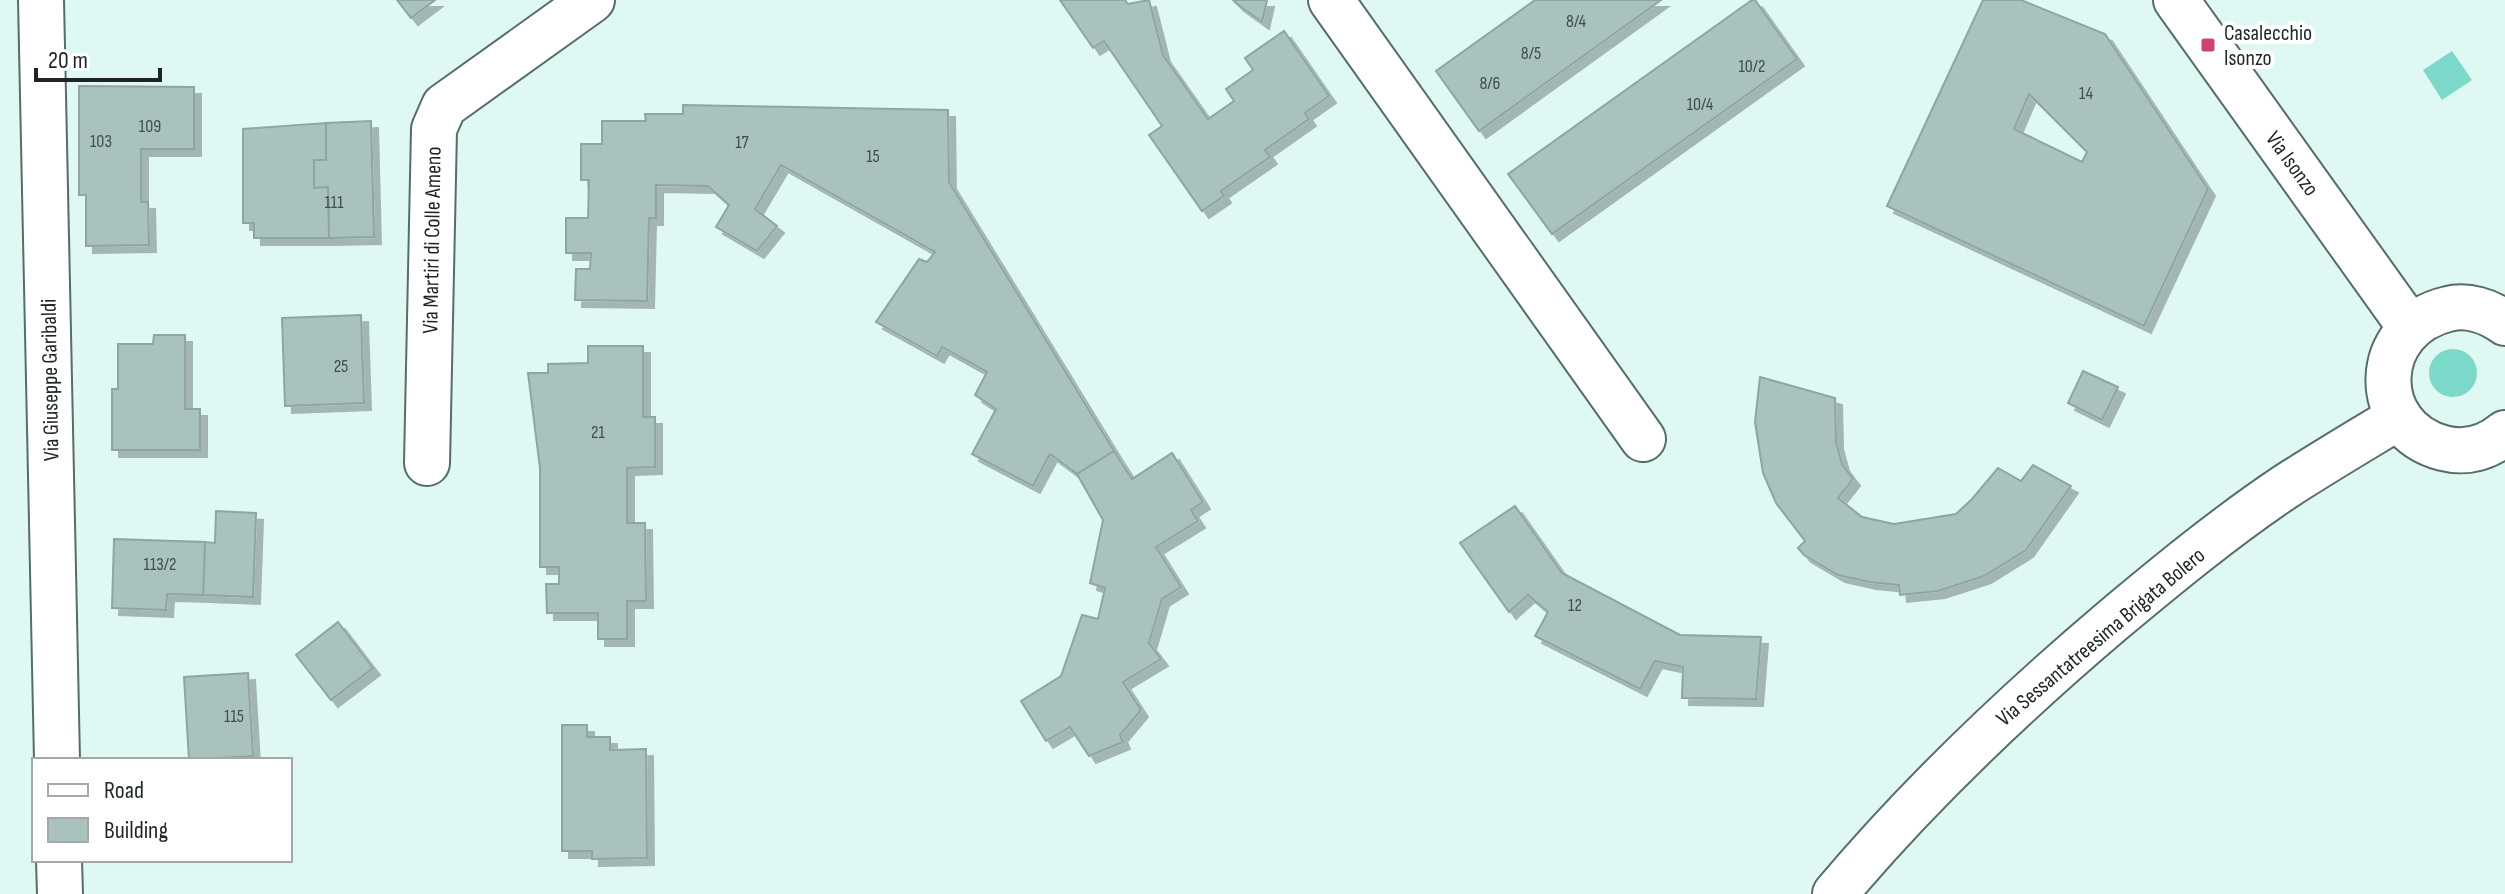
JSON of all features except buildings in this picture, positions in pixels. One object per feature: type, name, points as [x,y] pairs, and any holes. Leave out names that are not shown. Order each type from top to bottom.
[{"type":"street","name":"Via Giuseppe Garibaldi","points":[[41,0],[57,758]]},
{"type":"street","name":"Via Martiri di Colle Ameno","points":[[427,463],[434,129],[444,106],[592,0]]},
{"type":"street","points":[[1331,0],[1643,439]]},
{"type":"street","name":"Via Isonzo","points":[[2176,0],[2410,327]]},
{"type":"street","points":[[2501,444],[2473,450],[2452,450],[2431,445],[2413,434],[2399,417],[2391,399],[2388,380],[2390,360],[2398,342],[2410,327],[2431,313],[2455,307],[2481,309],[2505,323]]},
{"type":"street","name":"Via Sessantatreesima Brigata Bolero","points":[[1835,894],[1950,768],[2058,667],[2151,588],[2284,488],[2399,417]]},
{"type":"street","points":[[59,862],[60,894]]},
{"type":"green space","points":[[2452,51],[2472,80],[2442,100],[2423,70]]},
{"type":"green space","points":[[2453,349],[2470,356],[2477,373],[2470,390],[2453,397],[2436,390],[2429,373],[2436,356]]},
{"type":"place","name":"Casalecchio Isonzo","points":[[2208,45]]}]
